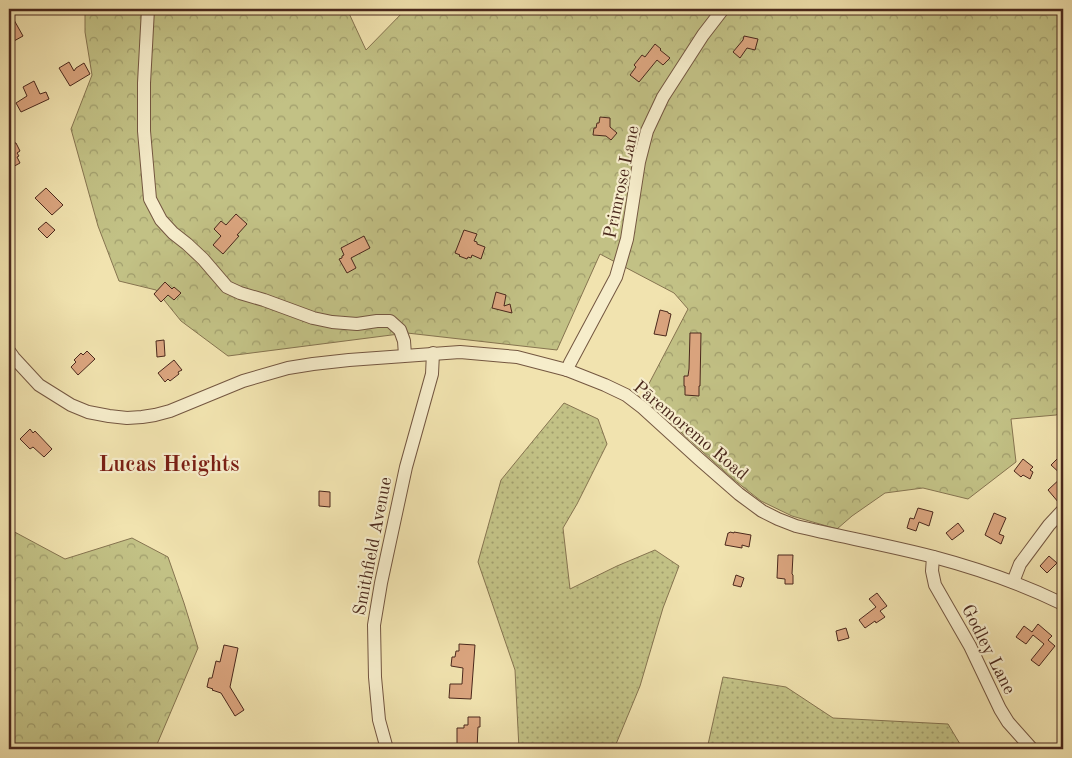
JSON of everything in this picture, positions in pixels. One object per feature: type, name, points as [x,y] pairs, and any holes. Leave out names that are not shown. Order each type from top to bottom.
[{"type":"street","points":[[148,9],[144,83],[145,140],[150,199],[161,220],[203,260],[227,287],[313,318],[332,322],[357,324],[390,321],[400,330],[404,341],[405,355]]},
{"type":"street","name":"Primrose Lane","points":[[567,370],[616,277],[627,239],[639,162],[647,131],[663,97],[703,35],[723,9]]},
{"type":"street","name":"Pāremoremo Road","points":[[9,351],[40,385],[71,405],[88,412],[109,416],[142,417],[170,411],[243,381],[288,368],[340,361],[433,353],[460,352],[517,357],[567,370],[605,384],[626,396],[725,482],[762,511],[778,519],[796,526],[933,557],[1013,582],[1063,604]]},
{"type":"street","name":"Smithfield Avenue","points":[[387,749],[379,720],[375,677],[374,625],[406,467],[432,374],[433,353]]},
{"type":"street","points":[[1013,582],[1020,564],[1049,525],[1063,510]]},
{"type":"street","name":"Godley Lane","points":[[933,557],[932,571],[935,585],[970,646],[1000,709],[1008,722],[1032,749]]},
{"type":"green space","points":[[85,9],[347,9],[366,50],[406,9],[1063,9],[1063,412],[1056,415],[1011,419],[1016,462],[968,499],[923,488],[885,493],[837,529],[792,516],[761,501],[733,479],[642,397],[688,309],[674,293],[600,254],[557,350],[407,333],[228,356],[181,321],[156,290],[119,281],[98,226],[71,129],[92,75],[85,32]]},
{"type":"green space","points":[[564,403],[598,419],[607,444],[563,528],[570,589],[655,550],[679,566],[663,608],[640,686],[614,749],[519,749],[515,670],[478,562],[501,480]]},
{"type":"green space","points":[[9,529],[65,559],[132,538],[168,557],[198,648],[155,749],[9,749]]},
{"type":"green space","points":[[723,677],[786,687],[833,718],[948,724],[963,749],[707,749]]},
{"type":"building","points":[[9,11],[23,36],[14,41],[9,31]]},
{"type":"building","points":[[744,36],[758,39],[755,50],[747,48],[740,58],[733,52]]},
{"type":"building","points":[[655,44],[670,58],[663,65],[657,60],[639,82],[630,75],[636,67],[634,65],[642,55],[645,57]]},
{"type":"building","points":[[69,62],[74,71],[84,63],[90,74],[70,86],[59,68]]},
{"type":"building","points":[[34,81],[40,94],[46,92],[49,99],[21,112],[16,103],[27,96],[23,87]]},
{"type":"building","points":[[600,117],[610,118],[610,127],[617,133],[611,140],[606,136],[593,135],[594,128],[599,123]]},
{"type":"building","points":[[9,130],[20,151],[17,153],[19,156],[17,157],[20,163],[9,169]]},
{"type":"building","points":[[46,188],[63,205],[52,215],[35,198]]},
{"type":"building","points":[[236,214],[247,224],[223,254],[213,245],[221,236],[214,229],[221,221],[226,225]]},
{"type":"building","points":[[46,222],[55,230],[47,238],[38,229]]},
{"type":"building","points":[[464,230],[477,234],[474,241],[485,247],[481,259],[472,255],[471,258],[468,257],[467,259],[455,253]]},
{"type":"building","points":[[364,236],[370,248],[351,258],[356,268],[347,273],[339,259],[344,255],[341,248]]},
{"type":"building","points":[[165,282],[172,289],[174,287],[181,293],[174,300],[168,295],[161,302],[154,294]]},
{"type":"building","points":[[496,292],[506,295],[504,306],[510,304],[512,313],[492,308]]},
{"type":"building","points":[[660,310],[671,314],[666,336],[654,334]]},
{"type":"building","points":[[690,333],[701,333],[699,396],[685,395],[684,376],[688,376],[689,369]]},
{"type":"building","points":[[164,340],[165,356],[157,357],[156,341]]},
{"type":"building","points":[[87,351],[95,359],[78,375],[71,367],[76,362],[74,360],[81,353],[83,355]]},
{"type":"building","points":[[174,360],[182,370],[170,381],[168,379],[165,382],[158,373]]},
{"type":"building","points":[[30,429],[33,433],[35,431],[52,449],[44,457],[33,447],[30,449],[20,439]]},
{"type":"building","points":[[1059,457],[1063,461],[1063,476],[1051,465]]},
{"type":"building","points":[[1023,459],[1033,467],[1030,470],[1033,472],[1030,479],[1023,475],[1021,477],[1014,471]]},
{"type":"building","points":[[1063,476],[1063,499],[1059,503],[1048,490]]},
{"type":"building","points":[[319,491],[330,492],[330,507],[319,506]]},
{"type":"building","points":[[918,508],[933,512],[929,526],[919,522],[916,531],[907,528],[910,518],[914,519]]},
{"type":"building","points":[[994,513],[1006,518],[999,534],[1004,536],[1001,544],[985,535]]},
{"type":"building","points":[[958,523],[964,531],[952,540],[946,533]]},
{"type":"building","points":[[728,533],[751,535],[749,547],[742,545],[742,548],[725,545]]},
{"type":"building","points":[[778,555],[793,555],[793,584],[785,584],[785,579],[777,578]]},
{"type":"building","points":[[1049,556],[1057,563],[1047,573],[1040,566]]},
{"type":"building","points":[[736,575],[744,578],[741,587],[733,585]]},
{"type":"building","points":[[877,593],[887,606],[880,611],[885,617],[865,628],[859,620],[876,607],[869,599]]},
{"type":"building","points":[[1038,624],[1052,636],[1048,640],[1055,646],[1039,666],[1031,660],[1044,644],[1033,635],[1026,644],[1016,637],[1024,626],[1032,632]]},
{"type":"building","points":[[846,628],[849,638],[838,641],[836,631]]},
{"type":"building","points":[[459,644],[475,645],[471,699],[449,698],[450,684],[462,684],[463,668],[451,666],[452,657],[455,657],[456,651],[459,651]]},
{"type":"building","points":[[224,645],[238,648],[230,687],[244,710],[235,716],[221,693],[207,687],[209,678],[212,678],[216,661],[220,662]]},
{"type":"building","points":[[468,717],[480,717],[477,749],[457,749],[457,728],[464,728],[464,725],[468,725]]},
{"type":"district","name":"Lucas Heights","points":[[169,463]]}]
